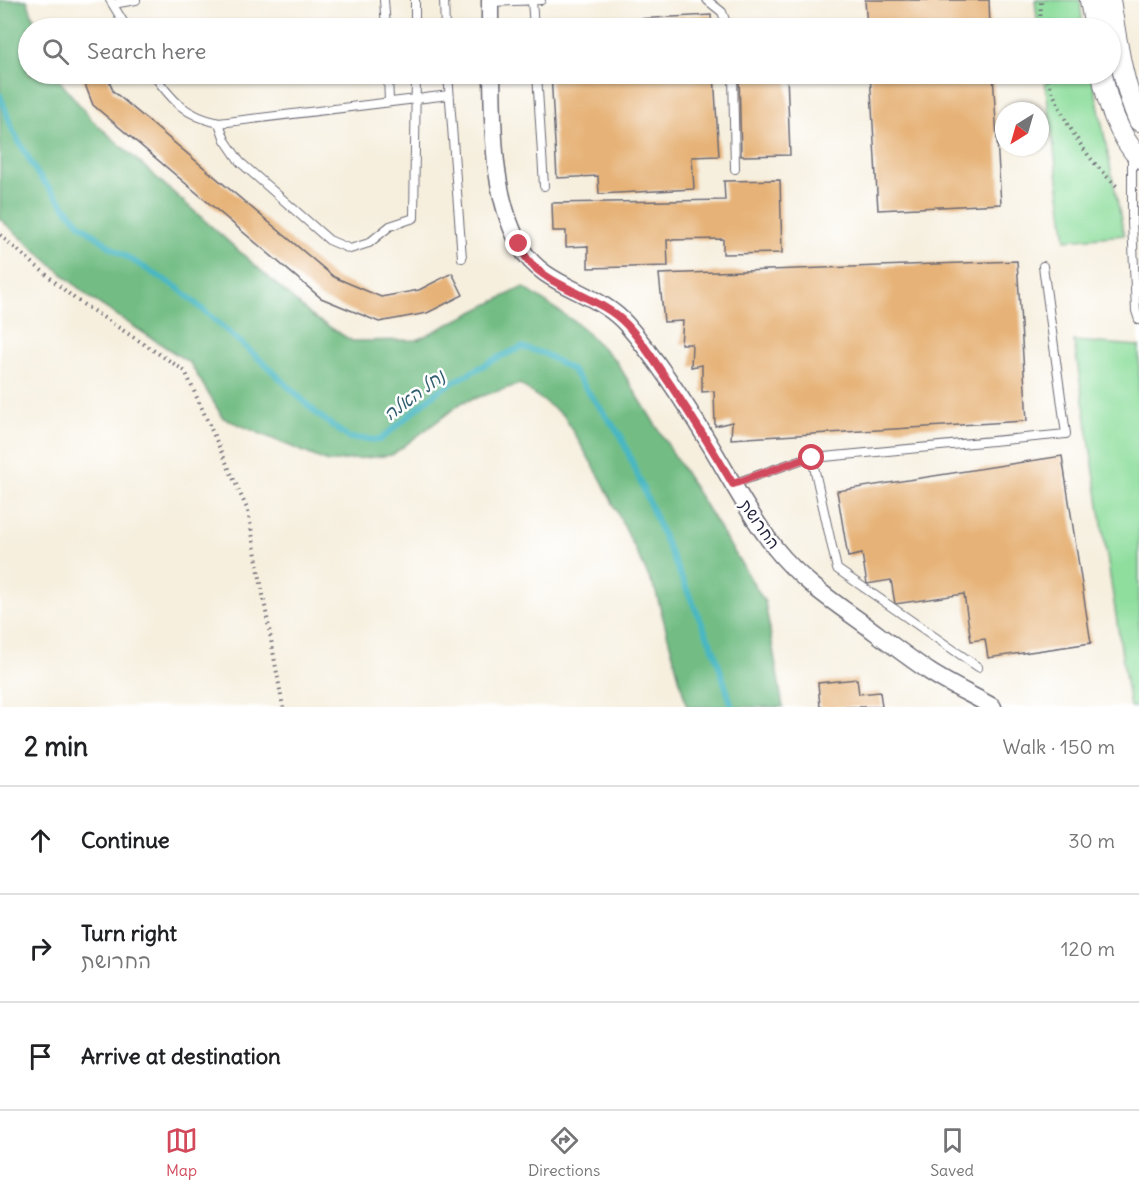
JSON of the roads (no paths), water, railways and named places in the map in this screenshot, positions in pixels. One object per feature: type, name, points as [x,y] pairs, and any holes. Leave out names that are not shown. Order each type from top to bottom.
[{"type":"street","points":[[1090,0],[1093,18]]},
{"type":"street","points":[[1110,0],[1113,18]]},
{"type":"street","points":[[490,1],[490,18]]},
{"type":"street","points":[[1121,66],[1128,97],[1139,122]]},
{"type":"street","name":"החרושת","points":[[492,84],[494,143],[501,194],[508,218],[528,260],[540,271],[597,302],[626,323],[685,406],[775,548],[815,589],[930,672],[993,707]]},
{"type":"street","points":[[1105,84],[1113,111],[1135,154]]},
{"type":"lane","points":[[121,18],[111,2],[136,0]]},
{"type":"lane","points":[[384,0],[385,18]]},
{"type":"lane","points":[[415,0],[416,18]]},
{"type":"lane","points":[[444,0],[445,18]]},
{"type":"lane","points":[[532,0],[533,18]]},
{"type":"lane","points":[[490,1],[541,0]]},
{"type":"lane","points":[[707,0],[722,12],[724,18]]},
{"type":"lane","points":[[160,84],[171,99],[188,112],[219,123],[449,95]]},
{"type":"lane","points":[[388,84],[389,102]]},
{"type":"lane","points":[[219,123],[225,140],[240,162],[329,240],[350,249],[369,243],[390,226],[414,218],[416,84]]},
{"type":"lane","points":[[448,84],[462,258]]},
{"type":"lane","points":[[538,84],[544,186]]},
{"type":"lane","points":[[733,84],[735,169]]},
{"type":"lane","points":[[1135,154],[1136,201],[1132,213],[1136,311],[1139,320]]},
{"type":"lane","points":[[733,484],[803,459],[1066,434],[1043,266]]},
{"type":"lane","points":[[812,458],[837,569],[978,667]]},
{"type":"waterway","name":"נחל האלה","points":[[0,95],[13,131],[38,175],[80,224],[112,248],[178,288],[265,364],[317,414],[349,438],[380,440],[438,391],[495,359],[522,347],[545,354],[572,370],[621,436],[715,653],[732,707]]}]
